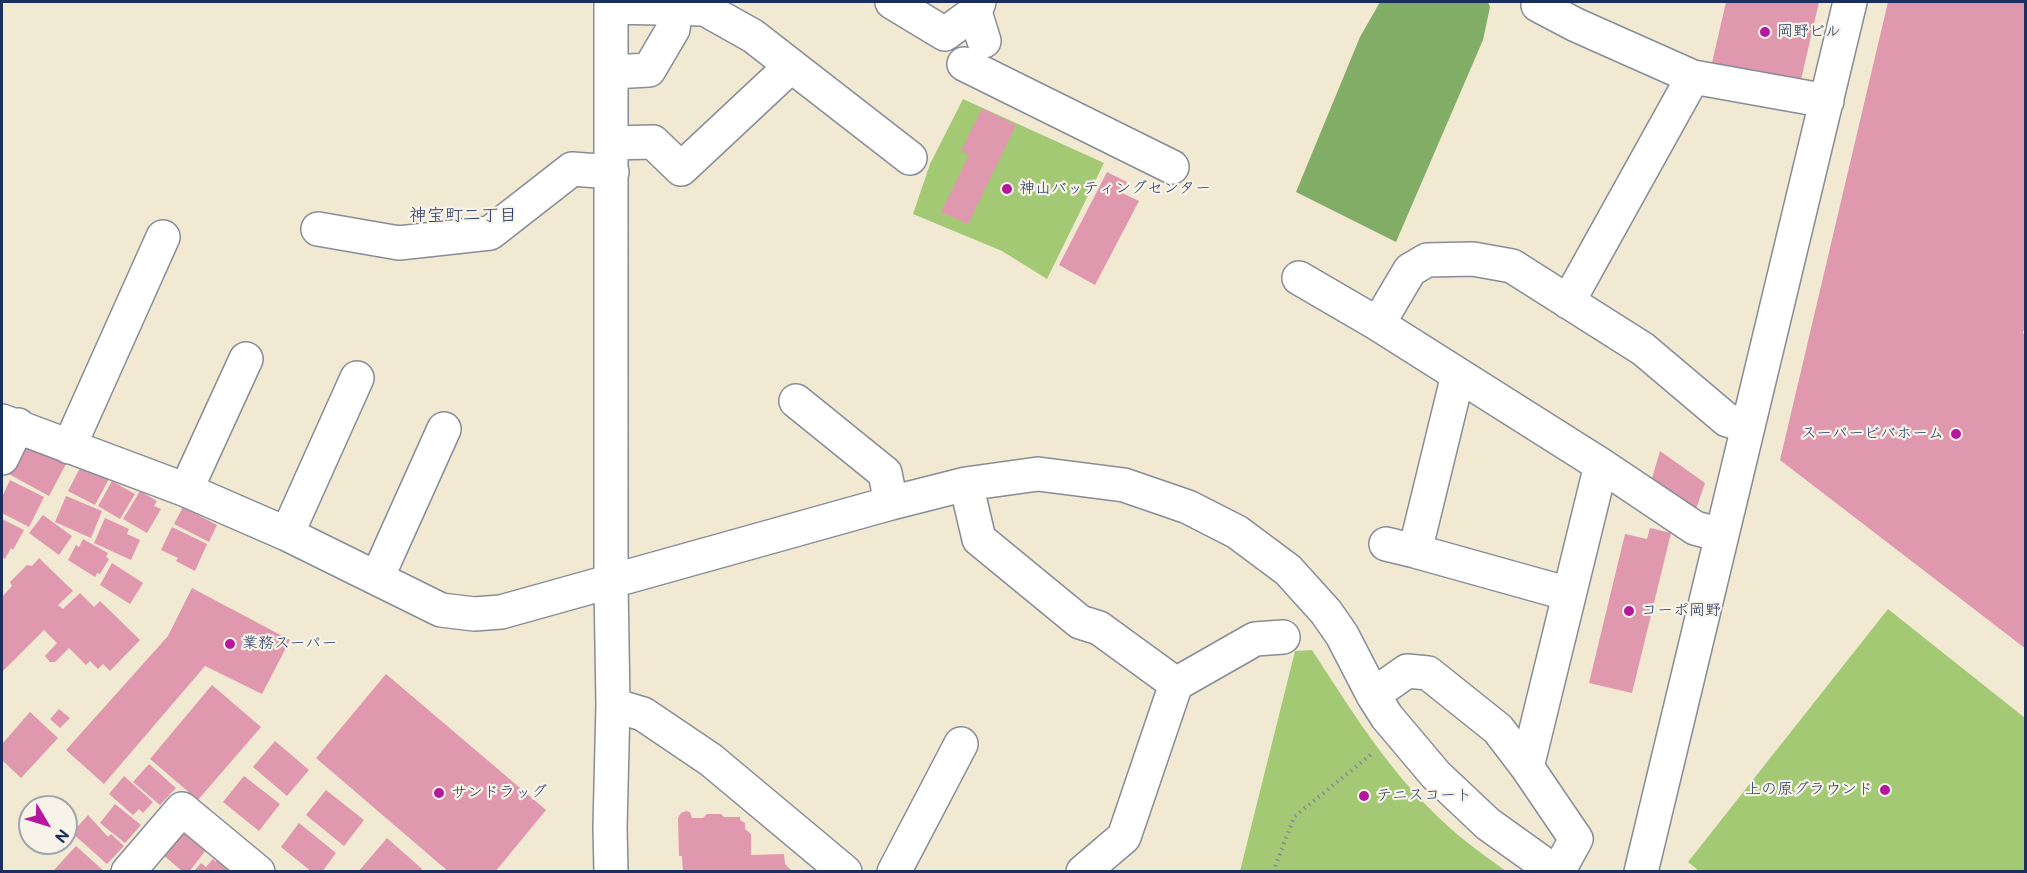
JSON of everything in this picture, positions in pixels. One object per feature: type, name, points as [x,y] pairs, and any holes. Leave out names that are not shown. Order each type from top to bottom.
[{"type":"street","points":[[892,2],[945,34],[975,30],[1172,167]]},
{"type":"street","points":[[1641,872],[1850,2]]},
{"type":"street","points":[[611,872],[613,705],[611,4],[676,5],[705,9],[753,36],[910,158]]},
{"type":"street","points":[[612,72],[649,70],[673,29],[676,5]]},
{"type":"street","points":[[1538,5],[1576,25],[1693,76],[1827,101]]},
{"type":"street","points":[[318,229],[399,243],[490,233],[572,169],[653,142],[681,169],[791,66]]},
{"type":"street","points":[[1568,302],[1693,76]]},
{"type":"street","points":[[69,447],[164,237]]},
{"type":"street","points":[[1378,324],[1410,270],[1426,260],[1473,260],[1512,266],[1643,349],[1727,420],[1748,426]]},
{"type":"street","points":[[1299,278],[1378,324],[1601,465],[1695,528],[1721,535]]},
{"type":"street","points":[[186,490],[246,359]]},
{"type":"street","points":[[1458,375],[1400,547],[1569,594]]},
{"type":"street","points":[[287,534],[357,378]]},
{"type":"street","points":[[796,401],[885,473],[891,503]]},
{"type":"street","points":[[2,458],[10,423],[186,490],[287,534],[441,610],[474,614],[501,612],[611,583],[891,503],[966,484],[1038,474],[1124,485],[1188,507],[1237,532],[1288,570],[1326,612],[1342,635],[1373,695],[1387,717],[1437,775],[1488,824],[1556,872],[1576,839],[1498,729],[1428,673],[1407,671],[1373,695]]},
{"type":"street","points":[[377,578],[444,429]]},
{"type":"street","points":[[1527,767],[1601,465]]},
{"type":"street","points":[[966,484],[979,539],[1080,622],[1099,628],[1176,684]]},
{"type":"street","points":[[1083,872],[1124,837],[1176,684],[1255,639],[1283,637]]},
{"type":"street","points":[[613,705],[643,714],[711,760],[845,872]]},
{"type":"street","points":[[894,872],[961,744]]},
{"type":"street","points":[[128,872],[182,809],[258,872]]},
{"type":"path","points":[[1273,872],[1294,817],[1379,748]]},
{"type":"green space","points":[[1380,2],[1488,2],[1490,7],[1483,40],[1396,242],[1296,192],[1360,37]]},
{"type":"green space","name":"神山バッティングセンター","points":[[963,99],[1104,163],[1047,279],[1002,251],[913,214],[930,164]]},
{"type":"green space","name":"上の原グラウンド","points":[[1888,609],[2025,718],[2025,871],[1699,871],[1688,862]]},
{"type":"green space","points":[[1312,650],[1366,732],[1412,790],[1456,833],[1506,871],[1240,871],[1295,651]]},
{"type":"building","name":"岡野ビル","points":[[1726,2],[1819,2],[1800,84],[1712,63]]},
{"type":"building","points":[[1888,2],[2026,2],[2026,322],[2023,333],[2026,336],[2026,649],[1780,460]]},
{"type":"building","points":[[982,108],[1016,125],[968,224],[941,212],[969,155],[961,151]]},
{"type":"building","points":[[1107,172],[1127,182],[1122,193],[1139,201],[1095,285],[1059,265]]},
{"type":"building","points":[[28,444],[66,464],[49,496],[7,473]]},
{"type":"building","points":[[1660,451],[1705,483],[1695,512],[1651,482]]},
{"type":"building","points":[[83,462],[110,477],[95,505],[68,491]]},
{"type":"building","points":[[10,480],[44,497],[29,527],[2,513],[2,497]]},
{"type":"building","points":[[112,481],[135,494],[120,519],[98,506]]},
{"type":"building","points":[[140,491],[157,501],[154,506],[161,509],[147,533],[123,519]]},
{"type":"building","points":[[66,496],[102,511],[91,538],[55,522]]},
{"type":"building","points":[[183,507],[217,525],[209,542],[174,524]]},
{"type":"building","points":[[43,515],[72,536],[59,555],[29,533]]},
{"type":"building","points":[[105,518],[129,529],[127,534],[140,540],[131,560],[94,543]]},
{"type":"building","points":[[2,519],[24,530],[5,559],[2,557]]},
{"type":"building","points":[[172,527],[207,544],[195,571],[176,561],[178,558],[161,550]]},
{"type":"building","name":"コーポ岡野","points":[[1650,528],[1671,533],[1632,693],[1589,683],[1625,534],[1647,539]]},
{"type":"building","points":[[83,539],[108,553],[106,557],[109,559],[100,574],[97,573],[95,577],[68,560],[76,545],[79,547]]},
{"type":"building","points":[[39,558],[73,591],[58,605],[63,609],[80,593],[94,607],[100,601],[140,640],[110,671],[103,664],[98,669],[90,661],[86,665],[69,648],[55,662],[50,662],[45,656],[57,643],[44,630],[2,672],[2,597],[12,586],[10,582],[27,565],[32,566]]},
{"type":"building","points":[[112,563],[143,583],[130,604],[100,585]]},
{"type":"building","points":[[192,588],[290,640],[262,694],[205,666],[104,784],[66,750],[168,636]]},
{"type":"building","points":[[386,674],[546,810],[495,872],[449,872],[316,758]]},
{"type":"building","points":[[212,685],[261,727],[198,800],[150,759]]},
{"type":"building","points":[[59,709],[70,718],[60,728],[50,719]]},
{"type":"building","points":[[30,712],[58,738],[21,778],[2,760],[2,744]]},
{"type":"building","points":[[275,741],[309,770],[287,796],[253,767]]},
{"type":"building","points":[[149,764],[176,788],[160,805],[133,782]]},
{"type":"building","points":[[124,776],[153,802],[143,813],[139,809],[133,815],[109,794]]},
{"type":"building","points":[[244,776],[280,804],[259,831],[223,802]]},
{"type":"building","points":[[326,790],[364,820],[344,846],[306,815]]},
{"type":"building","points":[[115,804],[141,825],[125,843],[100,823]]},
{"type":"building","points":[[686,811],[690,812],[692,818],[703,818],[707,814],[740,817],[740,820],[745,823],[745,829],[751,834],[751,855],[784,854],[785,864],[793,872],[683,872],[682,856],[679,856],[678,818]]},
{"type":"building","points":[[88,815],[108,837],[111,834],[124,846],[107,864],[78,838],[78,826]]},
{"type":"building","points":[[299,823],[336,853],[322,872],[312,872],[281,847]]},
{"type":"building","points":[[184,826],[209,846],[189,872],[183,872],[162,854]]},
{"type":"building","points":[[387,838],[422,869],[420,872],[358,872]]},
{"type":"building","points":[[78,848],[105,872],[54,870],[68,855],[78,855]]},
{"type":"building","points":[[213,859],[230,872],[193,872],[201,863],[206,867]]},
{"type":"place","name":"岡野ビル","points":[[1765,32]]},
{"type":"place","name":"神山バッティングセンター","points":[[1007,189]]},
{"type":"place","name":"スーパービバホーム","points":[[1956,434]]},
{"type":"place","name":"コーポ岡野","points":[[1629,611]]},
{"type":"place","name":"業務スーパー","points":[[230,644]]},
{"type":"place","name":"上の原グラウンド","points":[[1885,790]]},
{"type":"place","name":"サンドラッグ","points":[[439,793]]},
{"type":"place","name":"テニスコート","points":[[1364,796]]},
{"type":"district","name":"神宝町二丁目","points":[[463,216]]}]
